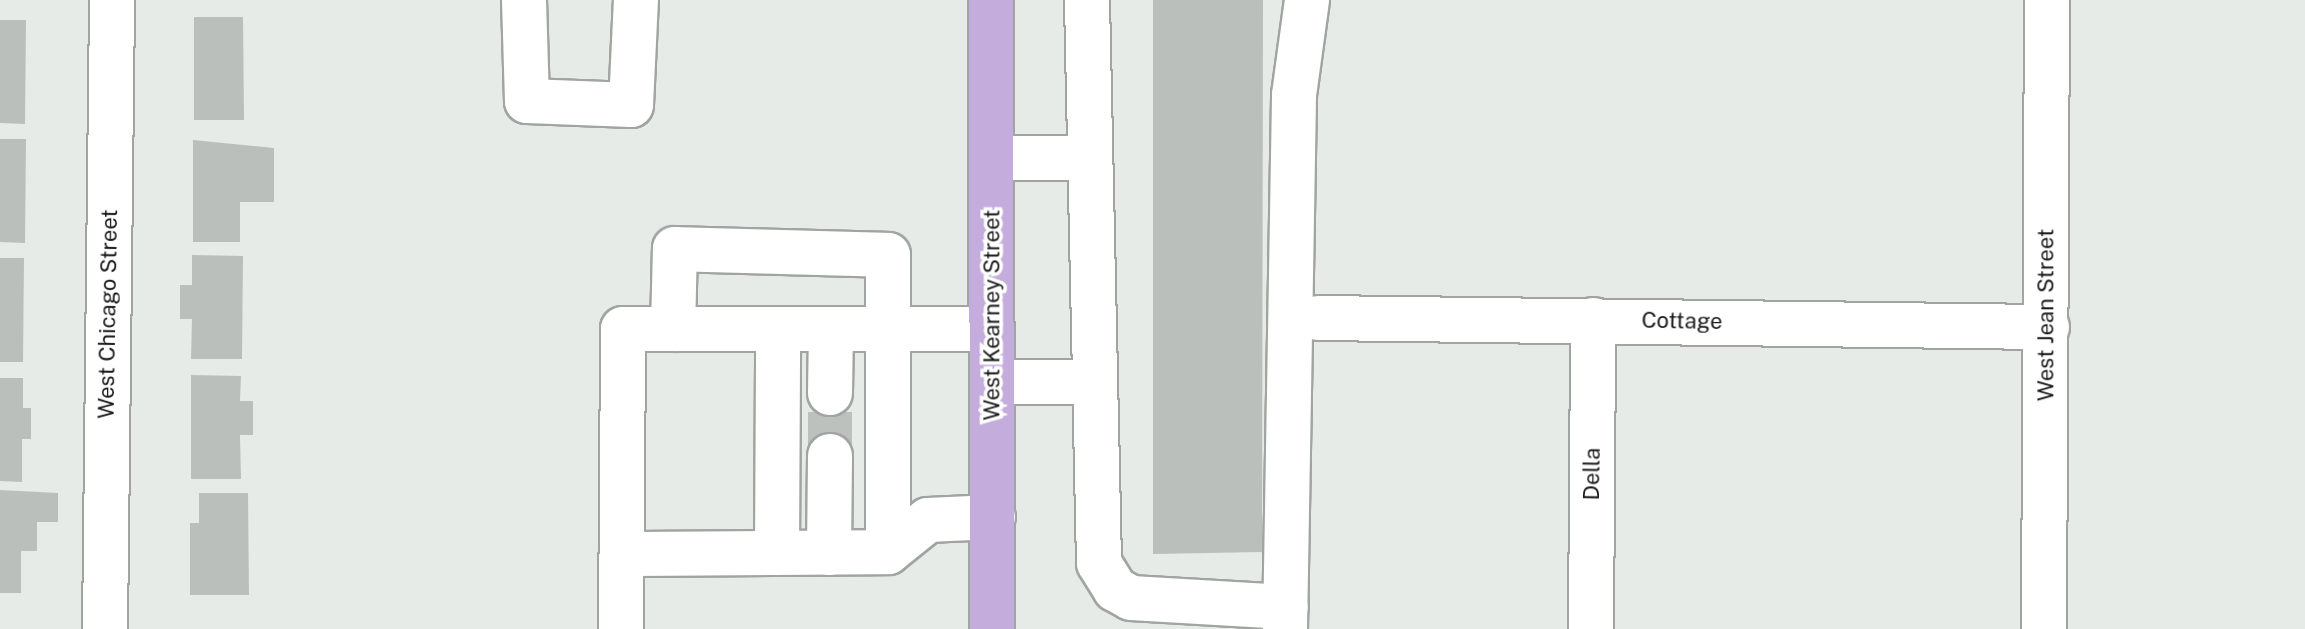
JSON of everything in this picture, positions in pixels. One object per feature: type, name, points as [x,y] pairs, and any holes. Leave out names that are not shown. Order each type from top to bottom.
[{"type":"main road","name":"West Kearney Street","points":[[991,0],[992,629]]},
{"type":"street","name":"West Chicago Street","points":[[105,629],[112,0]]},
{"type":"street","points":[[524,0],[527,101],[631,105],[636,0]]},
{"type":"street","points":[[1087,0],[1094,544],[1115,589],[1131,598],[1285,618],[1294,95],[1307,0]]},
{"type":"street","name":"West Jean Street","points":[[2044,629],[2047,0]]},
{"type":"street","points":[[991,158],[1088,158]]},
{"type":"street","points":[[673,329],[675,249],[888,255],[888,552]]},
{"type":"street","name":"Cottage","points":[[1318,318],[2047,327]]},
{"type":"street","name":"Della","points":[[1591,629],[1593,320]]},
{"type":"street","points":[[621,629],[623,329],[991,329]]},
{"type":"street","points":[[777,553],[778,329]]},
{"type":"street","points":[[830,393],[831,329]]},
{"type":"street","points":[[992,382],[1092,382]]},
{"type":"street","points":[[829,553],[830,456]]},
{"type":"street","points":[[622,554],[888,552],[928,520],[993,517]]},
{"type":"building","points":[[1153,0],[1263,0],[1262,552],[1153,554]]},
{"type":"building","points":[[194,17],[243,17],[244,120],[194,120]]},
{"type":"building","points":[[0,20],[26,20],[25,124],[0,123]]},
{"type":"building","points":[[0,139],[26,139],[25,243],[0,242]]},
{"type":"building","points":[[193,140],[274,148],[274,202],[240,202],[240,242],[193,242]]},
{"type":"building","points":[[192,255],[243,256],[242,359],[191,359],[192,319],[180,319],[180,285],[192,285]]},
{"type":"building","points":[[0,258],[24,258],[23,362],[0,362]]},
{"type":"building","points":[[191,375],[241,376],[240,401],[253,401],[253,435],[240,435],[241,479],[191,479]]},
{"type":"building","points":[[0,378],[23,378],[23,408],[31,408],[31,439],[22,439],[22,482],[0,481]]},
{"type":"building","points":[[0,490],[58,493],[58,522],[37,522],[37,551],[21,551],[21,593],[0,593]]},
{"type":"building","points":[[199,493],[248,493],[249,595],[190,595],[190,523],[199,523]]},
{"type":"tunnel","points":[[830,393],[830,456]]}]
